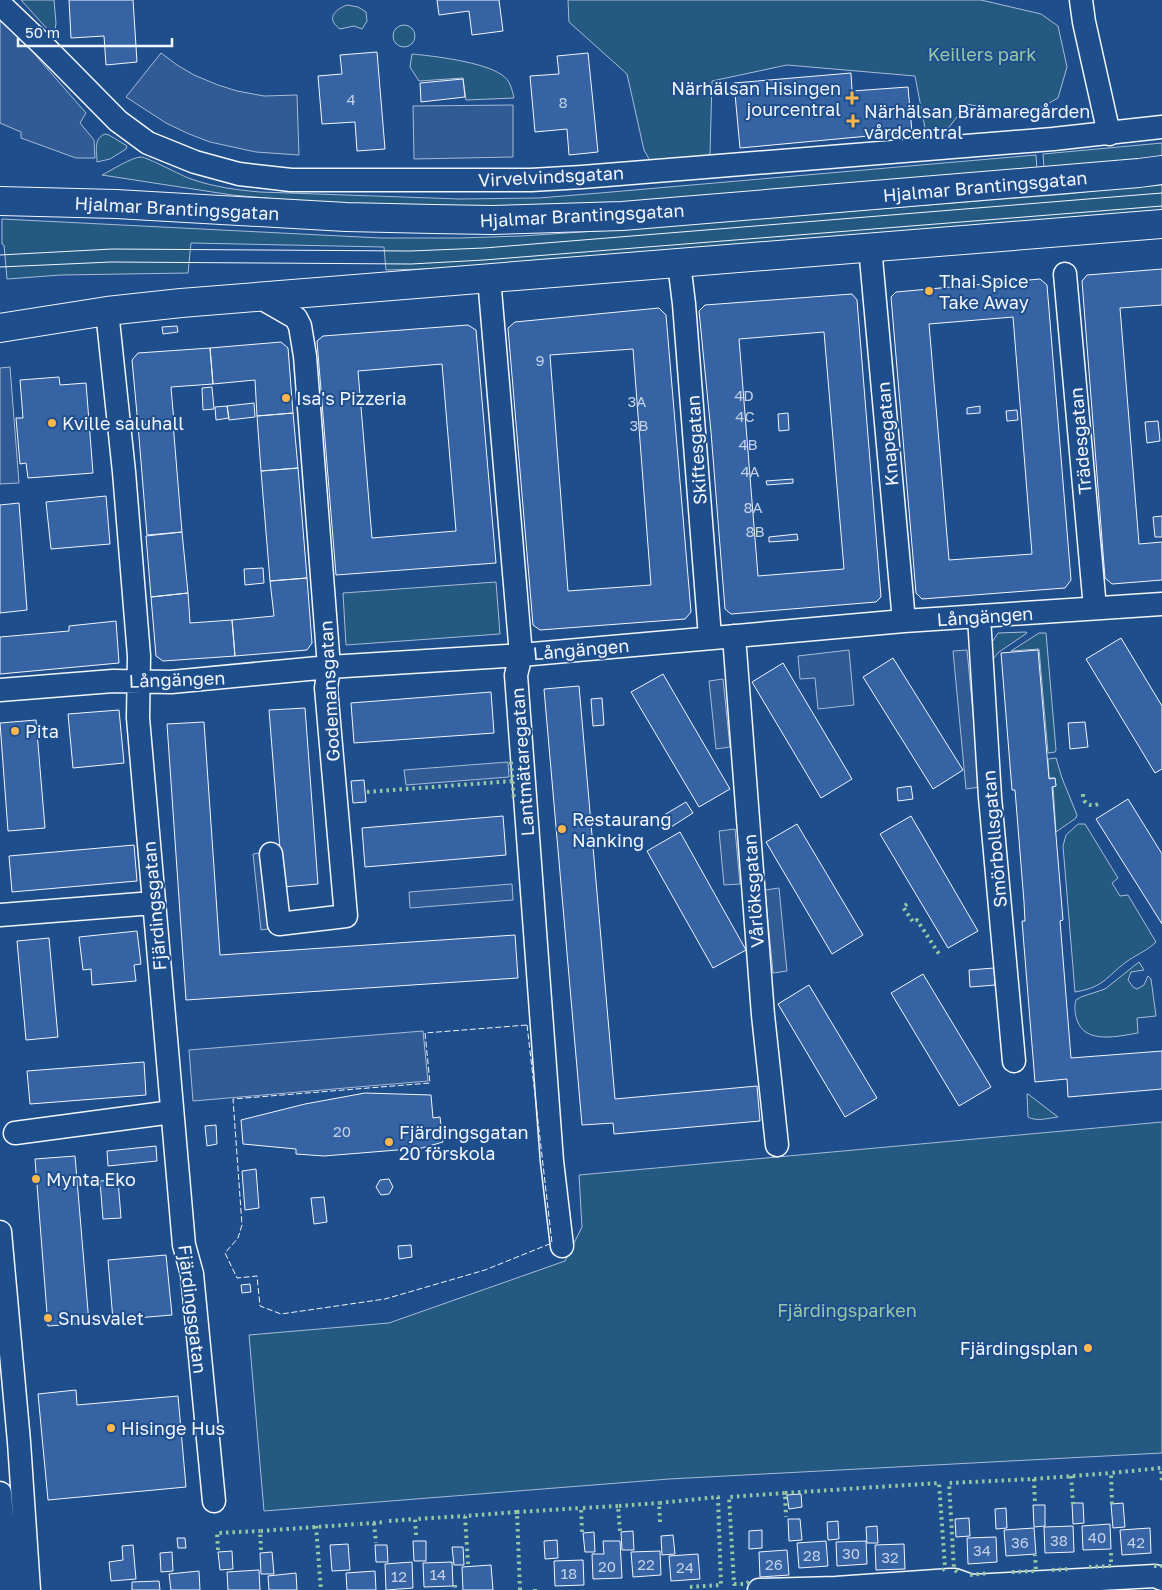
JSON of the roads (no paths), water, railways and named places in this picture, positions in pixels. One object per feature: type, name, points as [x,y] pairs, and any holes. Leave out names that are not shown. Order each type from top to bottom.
[{"type":"main road","name":"Hjalmar Brantingsgatan","points":[[0,201],[116,204],[346,217],[492,220],[622,216],[1139,174],[1162,170]]},
{"type":"main road","points":[[0,328],[107,311],[258,296],[1162,224]]},
{"type":"street","points":[[1081,0],[1084,22],[1109,134]]},
{"type":"street","name":"Virvelvindsgatan","points":[[0,4],[118,122],[148,143],[195,162],[239,174],[291,180],[531,180],[1109,134],[1162,127]]},
{"type":"street","name":"Knapegatan","points":[[870,247],[904,621]]},
{"type":"street","name":"Skiftesgatan","points":[[679,263],[684,304],[710,638]]},
{"type":"street","name":"Trädesgatan","points":[[1065,274],[1094,608]]},
{"type":"street","name":"Lantmätaregatan","points":[[489,278],[521,655],[516,675],[550,1141],[562,1246]]},
{"type":"street","name":"Godemansgatan","points":[[258,296],[296,318],[301,329],[305,356],[329,667],[326,688],[346,916],[279,924],[271,854]]},
{"type":"street","name":"Fjärdingsgatan","points":[[107,311],[124,472],[140,656],[138,718],[153,903],[184,1246],[192,1274],[214,1501]]},
{"type":"street","name":"Långängen","points":[[0,690],[113,681],[171,682],[329,667],[521,655],[904,621],[1162,604]]},
{"type":"street","name":"Smörbollsgatan","points":[[978,617],[991,807],[1014,1061]]},
{"type":"street","name":"Vårlöksgatan","points":[[734,636],[763,1015],[777,1145]]},
{"type":"street","points":[[0,915],[153,903]]},
{"type":"street","points":[[15,1133],[172,1112]]},
{"type":"street","points":[[0,1232],[8,1400],[29,1590]]},
{"type":"street","points":[[0,1493],[8,1590]]},
{"type":"street","points":[[759,1590],[836,1589],[950,1580],[955,1580],[973,1588],[1155,1576],[1162,1579]]},
{"type":"tram line","points":[[0,255],[112,249],[410,251],[484,248],[1162,193]]},
{"type":"tram line","points":[[0,267],[111,262],[411,264],[484,260],[1162,206]]},
{"type":"place","name":"Närhälsan Hisingen jourcentral","points":[[852,98]]},
{"type":"place","name":"Närhälsan Brämaregården vårdcentral","points":[[853,121]]},
{"type":"place","name":"Thai Spice Take Away","points":[[929,291]]},
{"type":"place","name":"Isa's Pizzeria","points":[[286,398]]},
{"type":"place","name":"Kville saluhall","points":[[52,423]]},
{"type":"place","name":"Pita","points":[[15,731]]},
{"type":"place","name":"Restaurang Nanking","points":[[562,829]]},
{"type":"place","name":"Fjärdingsgatan 20 förskola","points":[[389,1142]]},
{"type":"place","name":"Mynta Eko","points":[[36,1179]]},
{"type":"place","name":"Snusvalet","points":[[48,1318]]},
{"type":"place","name":"Fjärdingsplan","points":[[1088,1348]]},
{"type":"place","name":"Hisinge Hus","points":[[111,1428]]},
{"type":"park label","name":"Keillers park","points":[[982,54]]},
{"type":"park label","name":"Fjärdingsparken","points":[[847,1310]]}]
